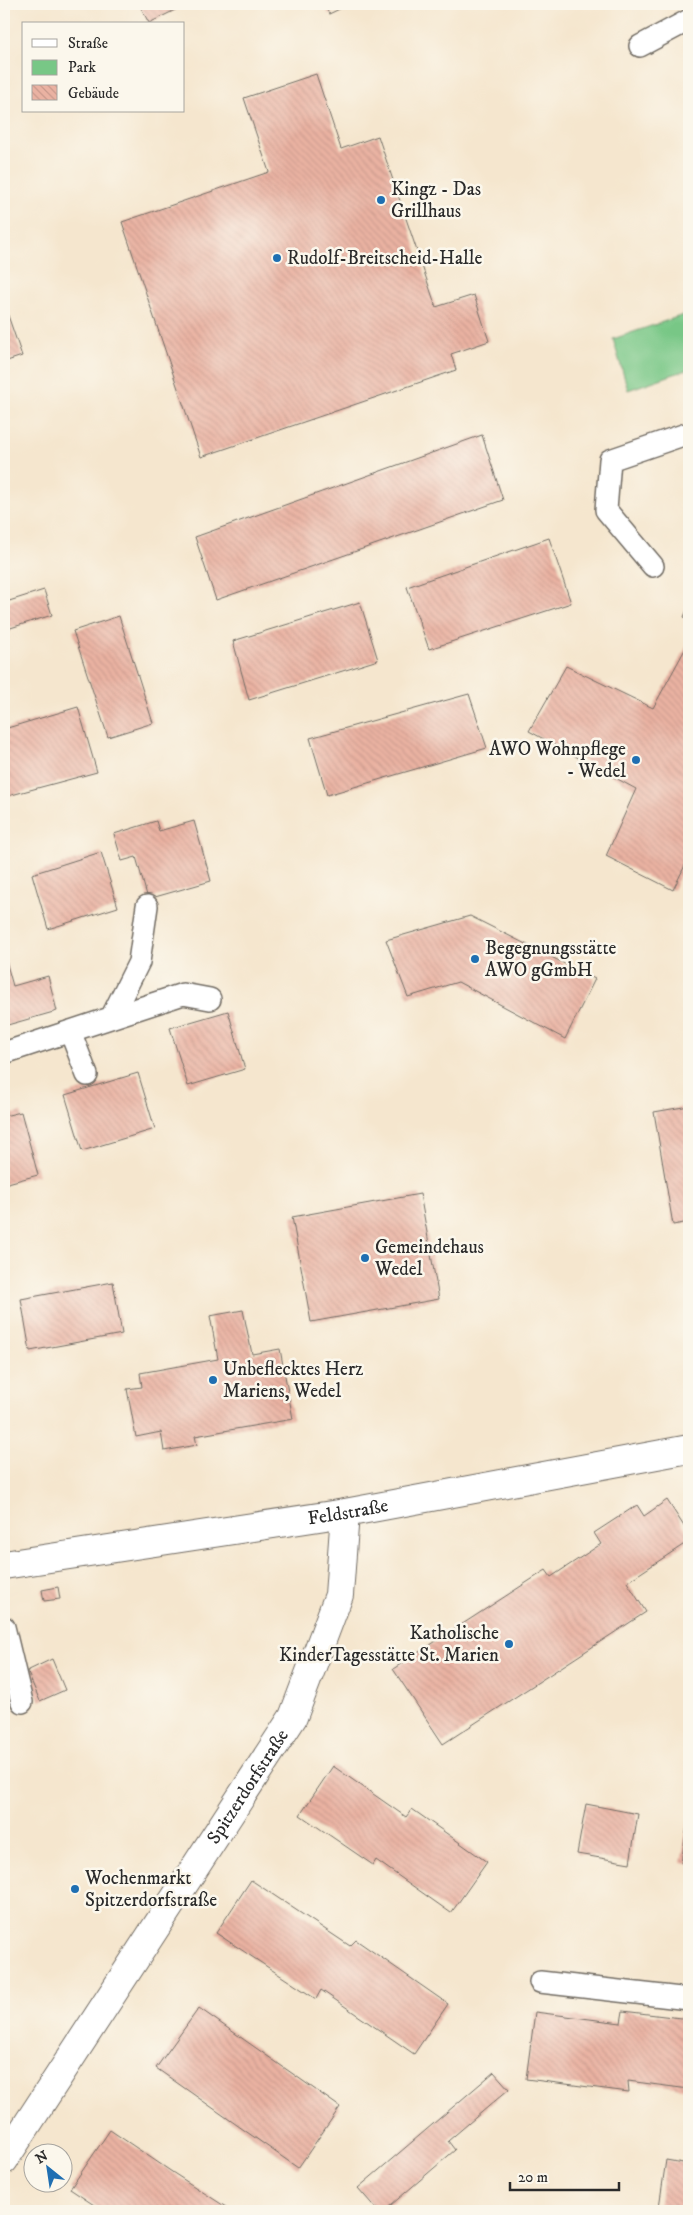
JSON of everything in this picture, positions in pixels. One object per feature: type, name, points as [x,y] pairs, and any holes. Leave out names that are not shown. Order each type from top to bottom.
[{"type":"street","name":"Feldstraße","points":[[4,1564],[345,1512],[689,1449]]},
{"type":"street","name":"Spitzerdorfstraße","points":[[4,2160],[293,1718],[339,1595],[345,1512]]},
{"type":"lane","points":[[640,46],[689,20]]},
{"type":"lane","points":[[653,566],[606,510],[610,460],[689,433]]},
{"type":"lane","points":[[112,1016],[139,962],[147,906]]},
{"type":"lane","points":[[4,1052],[183,994],[210,999]]},
{"type":"lane","points":[[70,1031],[87,1075]]},
{"type":"lane","points":[[4,1627],[22,1702]]},
{"type":"lane","points":[[540,1982],[689,1999]]},
{"type":"green space","points":[[689,313],[689,369],[628,390],[613,339]]},
{"type":"building","points":[[139,4],[187,4],[151,22],[148,22]]},
{"type":"building","points":[[324,4],[350,4],[329,14]]},
{"type":"building","name":"Rudolf-Breitscheid-Halle","points":[[316,74],[341,149],[378,136],[436,307],[474,295],[489,341],[451,354],[456,370],[201,457],[122,222],[269,172],[244,98]]},
{"type":"building","points":[[4,304],[22,356],[4,362]]},
{"type":"building","points":[[482,435],[503,500],[216,600],[195,537]]},
{"type":"building","points":[[549,538],[571,603],[429,649],[407,587]]},
{"type":"building","points":[[44,590],[52,615],[4,630],[4,596],[6,602]]},
{"type":"building","points":[[360,602],[378,660],[249,700],[233,641]]},
{"type":"building","points":[[689,605],[689,620],[684,617]]},
{"type":"building","points":[[119,616],[153,723],[108,737],[73,631]]},
{"type":"building","name":"AWO Wohnpflege - Wedel","points":[[689,642],[689,857],[673,890],[606,856],[636,789],[529,731],[566,666],[653,708]]},
{"type":"building","points":[[469,694],[487,748],[327,795],[310,738]]},
{"type":"building","points":[[78,707],[97,772],[4,797],[4,729]]},
{"type":"building","points":[[156,821],[159,831],[194,821],[211,881],[148,899],[136,857],[122,861],[114,834]]},
{"type":"building","points":[[101,852],[118,907],[48,929],[32,874]]},
{"type":"building","name":"Begegnungsstätte AWO gGmbH","points":[[470,916],[595,979],[565,1039],[458,982],[408,997],[386,940]]},
{"type":"building","points":[[4,961],[6,961],[13,986],[48,976],[57,1011],[4,1026]]},
{"type":"building","points":[[228,1011],[245,1069],[188,1086],[170,1028]]},
{"type":"building","points":[[138,1073],[155,1129],[82,1151],[65,1095]]},
{"type":"building","points":[[689,1106],[689,1222],[673,1225],[654,1112]]},
{"type":"building","points":[[21,1112],[38,1175],[4,1184],[4,1116]]},
{"type":"building","name":"Gemeindehaus Wedel","points":[[420,1194],[439,1299],[311,1322],[292,1217]]},
{"type":"building","points":[[113,1282],[122,1334],[30,1351],[21,1299]]},
{"type":"building","name":"Unbeflecktes Herz Mariens, Wedel","points":[[243,1310],[252,1354],[280,1349],[293,1419],[195,1436],[197,1445],[164,1451],[161,1432],[136,1437],[127,1389],[142,1387],[140,1373],[218,1359],[210,1316]]},
{"type":"building","points":[[667,1500],[689,1534],[689,1541],[627,1582],[646,1612],[443,1744],[393,1669],[546,1570],[551,1577],[601,1544],[594,1533],[637,1505],[644,1516]]},
{"type":"building","points":[[58,1587],[60,1599],[44,1601],[42,1590]]},
{"type":"building","points":[[52,1659],[65,1690],[40,1701],[27,1671]]},
{"type":"building","points":[[333,1766],[406,1817],[412,1809],[487,1862],[451,1913],[376,1860],[373,1865],[300,1815]]},
{"type":"building","points":[[586,1804],[638,1814],[630,1863],[577,1854]]},
{"type":"building","points":[[689,1820],[689,1864],[681,1863]]},
{"type":"building","points":[[251,1880],[350,1946],[356,1940],[448,2004],[414,2054],[321,1990],[316,1999],[216,1933]]},
{"type":"building","points":[[688,1922],[689,1957],[684,1957]]},
{"type":"building","points":[[199,2008],[340,2107],[298,2168],[156,2068]]},
{"type":"building","points":[[623,2011],[689,2019],[689,2089],[628,2081],[629,2092],[526,2079],[535,2012],[621,2023]]},
{"type":"building","points":[[494,2072],[509,2089],[448,2141],[455,2150],[384,2211],[378,2211],[358,2188]]},
{"type":"building","points":[[110,2130],[232,2211],[103,2211],[72,2190],[72,2186]]},
{"type":"building","points":[[666,2160],[689,2164],[689,2211],[659,2207]]},
{"type":"place","name":"Kingz - Das Grillhaus","points":[[381,200]]},
{"type":"place","name":"Rudolf-Breitscheid-Halle","points":[[277,258]]},
{"type":"place","name":"AWO Wohnpflege - Wedel","points":[[636,760]]},
{"type":"place","name":"Begegnungsstätte AWO gGmbH","points":[[475,959]]},
{"type":"place","name":"Gemeindehaus Wedel","points":[[365,1258]]},
{"type":"place","name":"Unbeflecktes Herz Mariens, Wedel","points":[[213,1380]]},
{"type":"place","name":"Katholische KinderTagesstätte St. Marien","points":[[509,1644]]},
{"type":"place","name":"Wochenmarkt Spitzerdorfstraße","points":[[75,1889]]}]
